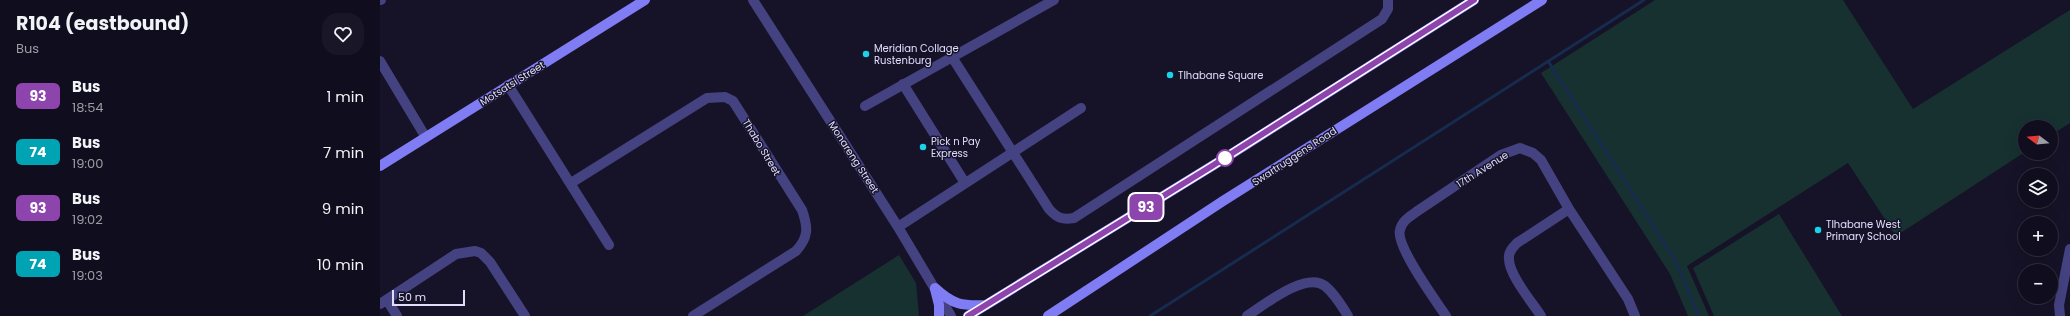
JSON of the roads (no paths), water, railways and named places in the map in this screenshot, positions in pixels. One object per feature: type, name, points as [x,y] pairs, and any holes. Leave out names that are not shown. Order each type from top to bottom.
[{"type":"main road","name":"Motsatsi Street","points":[[380,166],[425,136],[645,0]]},
{"type":"main road","points":[[968,316],[1218,162],[1474,0]]},
{"type":"main road","name":"Swartruggens Road","points":[[1048,316],[1236,193],[1542,0]]},
{"type":"main road","points":[[935,288],[953,303],[969,306],[988,305]]},
{"type":"main road","points":[[935,288],[939,305],[939,316]]},
{"type":"street","name":"Monareng Street","points":[[753,0],[898,227],[951,316]]},
{"type":"street","points":[[865,106],[1054,0]]},
{"type":"street","points":[[952,57],[1049,209],[1057,217],[1064,220],[1074,218],[1382,19],[1388,9],[1388,0]]},
{"type":"street","points":[[380,61],[425,136]]},
{"type":"street","points":[[903,84],[965,183]]},
{"type":"street","points":[[508,85],[609,244]]},
{"type":"street","name":"Thabo Street","points":[[571,183],[707,98],[725,97],[732,101],[802,210],[808,230],[802,243],[796,251],[693,316]]},
{"type":"street","points":[[898,227],[1081,108]]},
{"type":"street","name":"17th Avenue","points":[[1446,316],[1405,252],[1399,239],[1399,230],[1405,220],[1501,155],[1520,148],[1533,153],[1541,160],[1569,208],[1628,299],[1636,316]]},
{"type":"street","points":[[1541,316],[1512,272],[1508,257],[1512,248],[1517,243],[1569,208]]},
{"type":"street","points":[[2060,316],[2059,305],[2070,249]]},
{"type":"street","points":[[397,316],[384,302],[456,254],[476,252],[481,253],[490,262],[525,316]]},
{"type":"street","points":[[1247,316],[1293,288],[1310,282],[1316,282],[1327,287],[1348,316]]},
{"type":"waterway","points":[[1150,316],[1644,0]]},
{"type":"waterway","points":[[1548,61],[1675,260],[1699,316]]},
{"type":"place","name":"Meridian Collage Rustenburg","points":[[866,54]]},
{"type":"place","name":"Tlhabane Square","points":[[1170,75]]},
{"type":"place","name":"Pick n Pay Express","points":[[923,147]]},
{"type":"place","name":"Tlhabane West Primary School","points":[[1818,230]]}]
